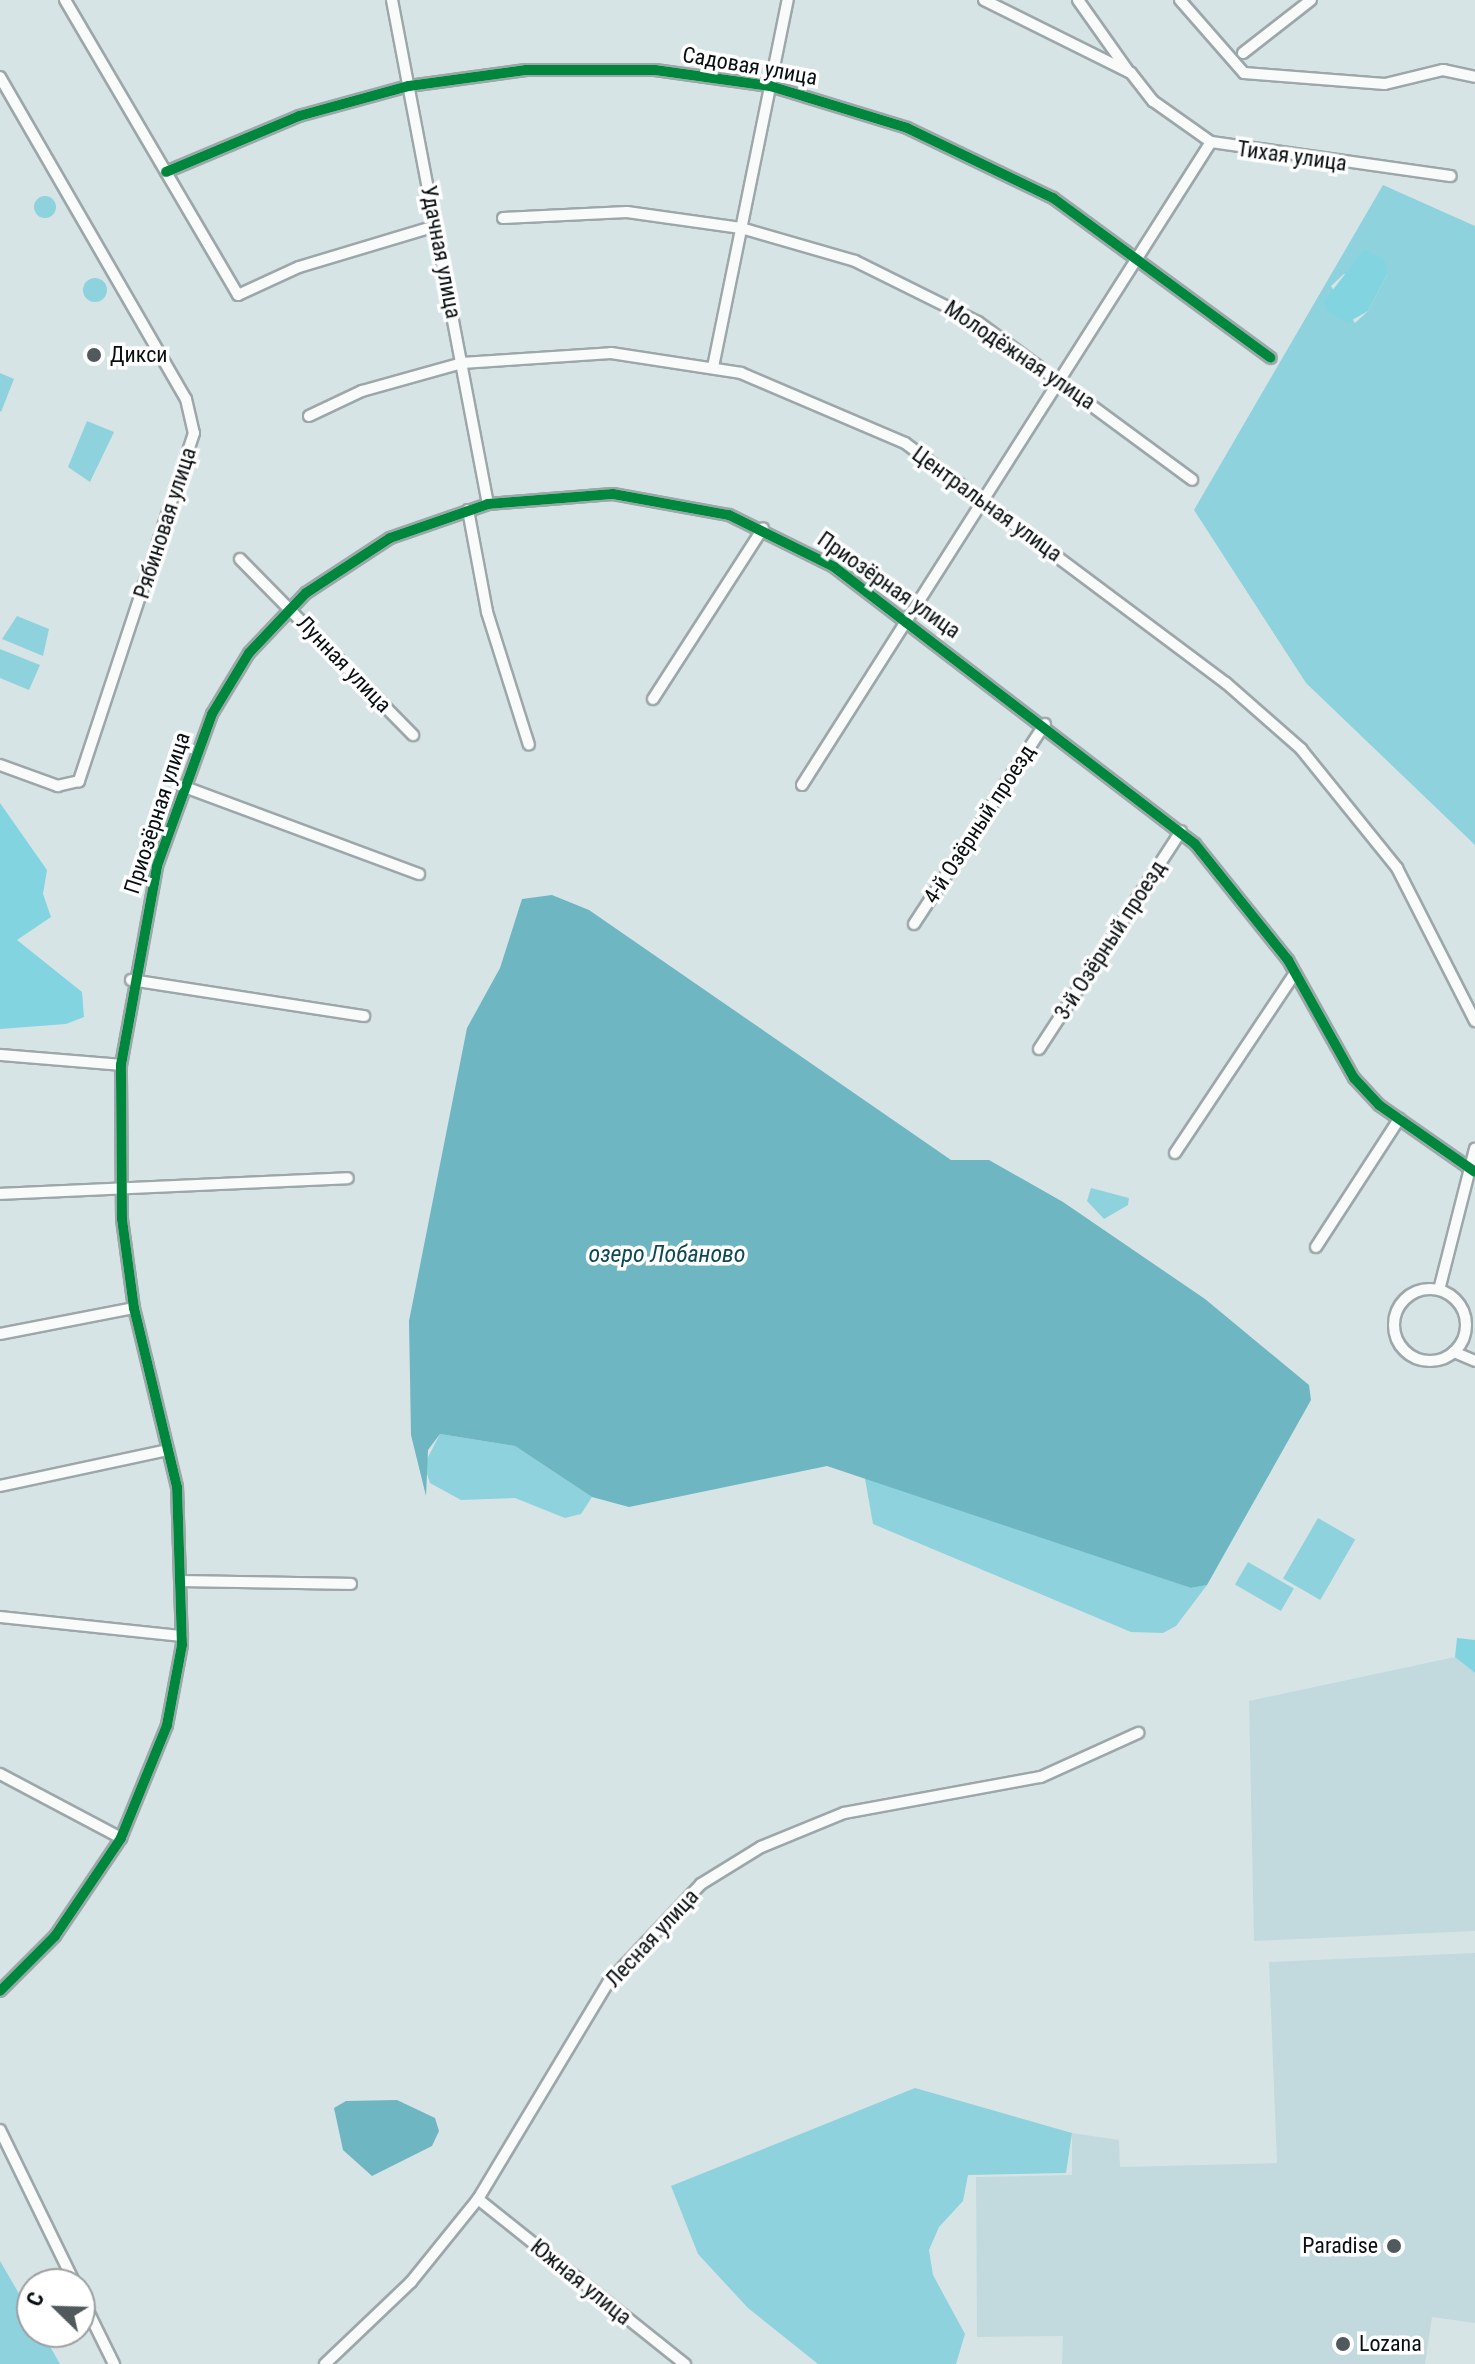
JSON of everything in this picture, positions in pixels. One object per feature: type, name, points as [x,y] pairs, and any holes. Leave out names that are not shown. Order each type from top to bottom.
[{"type":"street","points":[[65,0],[238,295],[327,257],[436,226]]},
{"type":"street","name":"Удачная улица","points":[[392,0],[488,504]]},
{"type":"street","points":[[713,367],[788,0]]},
{"type":"street","name":"Тихая улица","points":[[984,0],[1131,73],[1153,101],[1211,142],[1451,176]]},
{"type":"street","points":[[1078,0],[1131,73]]},
{"type":"street","points":[[1180,0],[1244,73],[1385,84],[1443,70],[1475,77]]},
{"type":"street","points":[[1243,53],[1311,0]]},
{"type":"street","name":"Садовая улица","points":[[166,172],[299,116],[409,86],[526,70],[655,70],[770,86],[907,128],[979,158],[1053,198],[1271,358]]},
{"type":"street","name":"Рябиновая улица","points":[[0,77],[186,399],[194,433],[79,781],[58,786],[0,765]]},
{"type":"street","points":[[802,785],[1211,142]]},
{"type":"street","name":"Молодёжная улица","points":[[503,218],[627,212],[741,228],[855,261],[928,294],[1060,378],[1192,480]]},
{"type":"street","name":"Центральная улица","points":[[309,416],[362,391],[462,363],[611,353],[713,367],[841,410],[905,443],[1264,714],[1343,793],[1437,936],[1475,1021]]},
{"type":"street","name":"Приозёрная улица","points":[[0,1991],[55,1936],[121,1838],[167,1725],[182,1636],[185,1581],[168,1450],[134,1308],[121,1188],[121,1065],[131,980],[182,786],[219,702],[289,607],[390,538],[488,504],[560,494],[633,495],[704,507],[763,528],[908,619],[1181,831],[1252,908],[1295,973],[1354,1078],[1399,1119],[1473,1170]]},
{"type":"street","points":[[468,510],[487,612],[529,745]]},
{"type":"street","points":[[653,699],[763,528]]},
{"type":"street","name":"Лунная улица","points":[[240,559],[413,735]]},
{"type":"street","name":"4-й Озёрный проезд","points":[[914,924],[1045,724]]},
{"type":"street","points":[[182,786],[419,874]]},
{"type":"street","name":"3-й Озёрный проезд","points":[[1039,1049],[1181,831]]},
{"type":"street","points":[[1175,1153],[1295,973]]},
{"type":"street","points":[[131,980],[364,1016]]},
{"type":"street","points":[[0,1055],[121,1065]]},
{"type":"street","points":[[1316,1247],[1399,1119]]},
{"type":"street","points":[[1439,1290],[1473,1170],[1475,1149]]},
{"type":"street","points":[[0,1194],[348,1178]]},
{"type":"street","points":[[1454,1352],[1470,1324],[1460,1305],[1439,1290],[1407,1297],[1394,1329],[1400,1345],[1419,1360],[1454,1352],[1475,1361]]},
{"type":"street","points":[[0,1334],[134,1308]]},
{"type":"street","points":[[0,1486],[168,1450]]},
{"type":"street","points":[[185,1581],[351,1584]]},
{"type":"street","points":[[0,1617],[182,1636]]},
{"type":"street","name":"Лесная улица","points":[[325,2364],[411,2282],[478,2199],[608,1983],[701,1884],[761,1847],[844,1813],[1041,1777],[1138,1733]]},
{"type":"street","points":[[0,1774],[121,1838]]},
{"type":"street","points":[[0,2130],[67,2268]]},
{"type":"street","name":"Южная улица","points":[[478,2199],[685,2364]]},
{"type":"street","points":[[96,2327],[114,2364]]},
{"type":"shaded area","points":[[1383,185],[1475,226],[1475,845],[1306,683],[1194,510]],"holes":[[[1388,273],[1368,311],[1355,323],[1331,286],[1344,274]]]},
{"type":"shaded area","points":[[45,196],[53,199],[56,207],[53,215],[45,218],[37,215],[34,207],[37,199]]},
{"type":"shaded area","points":[[1364,250],[1384,258],[1388,273],[1368,311],[1347,323],[1325,310],[1324,301]]},
{"type":"shaded area","points":[[95,278],[103,282],[107,290],[103,298],[95,302],[87,298],[83,290],[87,282]]},
{"type":"shaded area","points":[[0,373],[14,379],[1,412],[0,411]]},
{"type":"shaded area","points":[[87,421],[114,432],[90,482],[68,467]]},
{"type":"shaded area","points":[[17,616],[49,629],[43,656],[2,639]]},
{"type":"shaded area","points":[[0,649],[40,665],[29,690],[0,678]]},
{"type":"shaded area","points":[[0,803],[47,870],[43,894],[51,917],[17,940],[82,992],[84,1017],[66,1024],[0,1029]]},
{"type":"shaded area","points":[[1091,1188],[1129,1198],[1128,1205],[1104,1219],[1087,1201]]},
{"type":"shaded area","points":[[440,1434],[515,1446],[592,1497],[581,1514],[565,1518],[515,1498],[461,1500],[430,1483],[424,1465]]},
{"type":"shaded area","points":[[864,1473],[1191,1588],[1207,1585],[1176,1626],[1163,1633],[1131,1632],[873,1524]]},
{"type":"shaded area","points":[[1318,1518],[1355,1540],[1320,1600],[1283,1579]]},
{"type":"shaded area","points":[[1248,1562],[1294,1588],[1281,1611],[1235,1585]]},
{"type":"shaded area","points":[[1457,1638],[1475,1640],[1475,1673],[1455,1657]]},
{"type":"shaded area","points":[[1455,1657],[1475,1673],[1475,1931],[1254,1941],[1249,1701]]},
{"type":"shaded area","points":[[1475,1953],[1475,2323],[1432,2317],[1425,2364],[1062,2364],[1063,2336],[977,2337],[976,2177],[1072,2175],[1072,2133],[1119,2140],[1120,2167],[1277,2163],[1269,1962]]},
{"type":"shaded area","points":[[915,2088],[1072,2133],[1066,2173],[968,2175],[963,2201],[939,2227],[929,2250],[933,2275],[965,2334],[956,2364],[818,2364],[748,2308],[698,2254],[671,2186]]},
{"type":"shaded area","points":[[0,2261],[16,2288],[16,2348],[51,2348],[60,2364],[0,2364]]},
{"type":"water","name":"озеро Лобаново","points":[[552,895],[589,910],[951,1160],[989,1160],[1063,1202],[1205,1299],[1309,1385],[1311,1400],[1207,1585],[1191,1588],[827,1466],[629,1507],[592,1497],[515,1446],[440,1434],[428,1450],[426,1496],[411,1435],[409,1321],[467,1028],[500,968],[522,899]]},
{"type":"water","points":[[397,2100],[435,2118],[439,2131],[432,2146],[372,2176],[343,2150],[334,2108],[346,2101]]},
{"type":"cycle path","points":[[166,172],[299,116],[409,86],[526,70],[655,70],[770,86],[907,128],[1053,198],[1271,358]]},
{"type":"cycle path","points":[[0,1991],[55,1936],[121,1838],[167,1725],[182,1645],[177,1487],[134,1308],[122,1219],[121,1065],[157,866],[212,714],[249,653],[306,593],[390,538],[488,504],[613,494],[729,515],[834,567],[1195,844],[1288,960],[1354,1078],[1379,1105],[1475,1172]]},
{"type":"place","name":"Дикси","points":[[94,355]]},
{"type":"place","name":"Paradise","points":[[1394,2246]]},
{"type":"place","name":"Lozana","points":[[1343,2344]]}]
